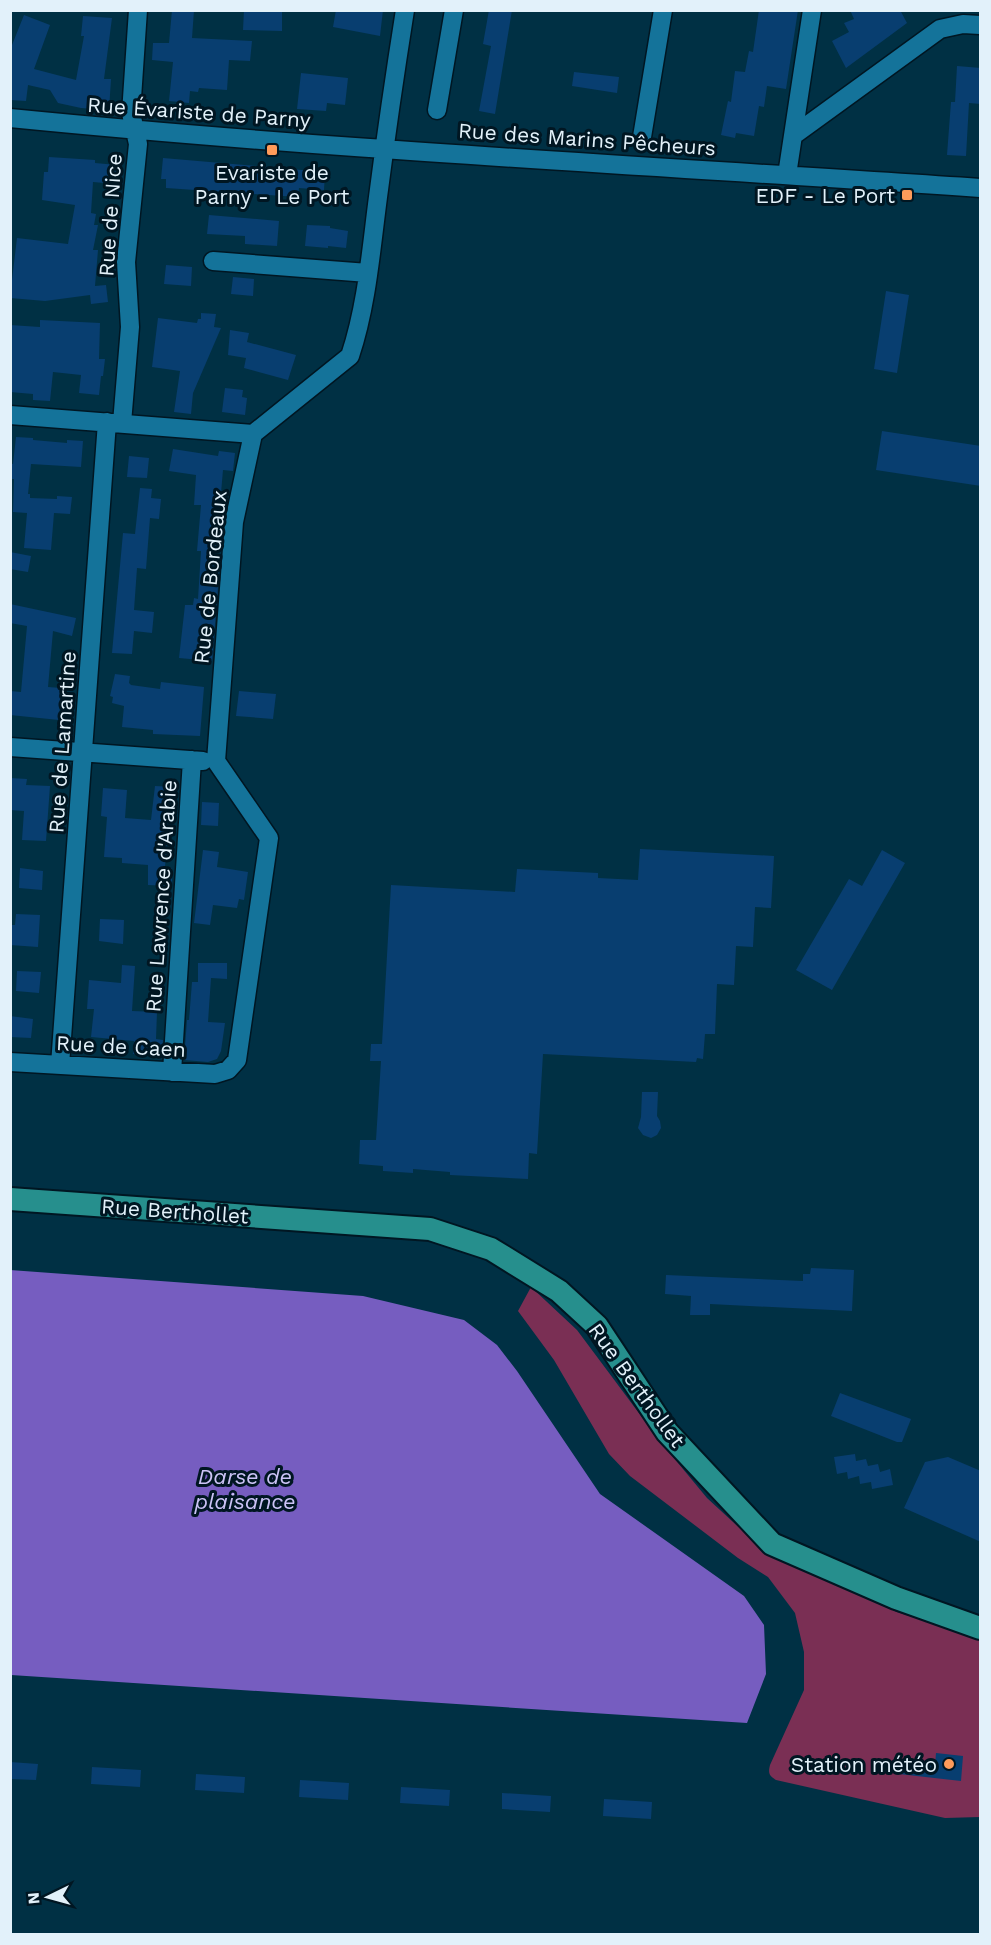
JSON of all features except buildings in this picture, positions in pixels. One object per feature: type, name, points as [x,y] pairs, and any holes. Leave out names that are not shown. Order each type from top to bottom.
[{"type":"main road","name":"Rue Berthollet","points":[[10,1199],[430,1229],[491,1250],[559,1291],[597,1326],[667,1432],[772,1544],[896,1598],[981,1628]]},
{"type":"street","name":"Rue de Nice","points":[[115,423],[130,327],[126,262],[138,144],[131,113],[138,10]]},
{"type":"street","points":[[10,415],[253,434],[350,356],[356,338],[368,273],[405,10]]},
{"type":"street","points":[[437,110],[454,10]]},
{"type":"street","points":[[642,137],[663,10]]},
{"type":"street","points":[[787,175],[812,10]]},
{"type":"street","points":[[794,135],[940,29],[963,24],[981,25]]},
{"type":"street","name":"Rue Évariste de Parny","points":[[10,118],[135,130],[384,148]]},
{"type":"street","name":"Rue des Marins Pêcheurs","points":[[384,148],[981,188]]},
{"type":"street","points":[[213,261],[368,273]]},
{"type":"street","name":"Rue de Lamartine","points":[[60,1065],[83,752],[115,423]]},
{"type":"street","name":"Rue de Bordeaux","points":[[216,761],[234,522],[253,434]]},
{"type":"street","points":[[10,747],[216,761]]},
{"type":"street","name":"Rue Lawrence d'Arabie","points":[[172,1072],[192,760]]},
{"type":"street","name":"Rue de Caen","points":[[10,1062],[215,1074],[228,1070],[237,1060],[269,838],[216,761]]},
{"type":"shaded area","points":[[531,1287],[577,1330],[659,1440],[707,1498],[758,1545],[787,1563],[897,1612],[980,1639],[980,1817],[945,1818],[776,1780],[770,1776],[770,1765],[804,1690],[804,1652],[795,1613],[768,1577],[738,1558],[630,1476],[609,1454],[554,1360],[518,1311]]},
{"type":"water","name":"Darse de plaisance","points":[[10,1270],[363,1296],[464,1320],[497,1345],[600,1494],[744,1596],[764,1625],[766,1674],[747,1723],[11,1675]]},
{"type":"place","name":"Evariste de Parny - Le Port","points":[[272,150]]},
{"type":"place","name":"EDF - Le Port","points":[[907,195]]},
{"type":"place","name":"Station météo","points":[[949,1764]]}]
